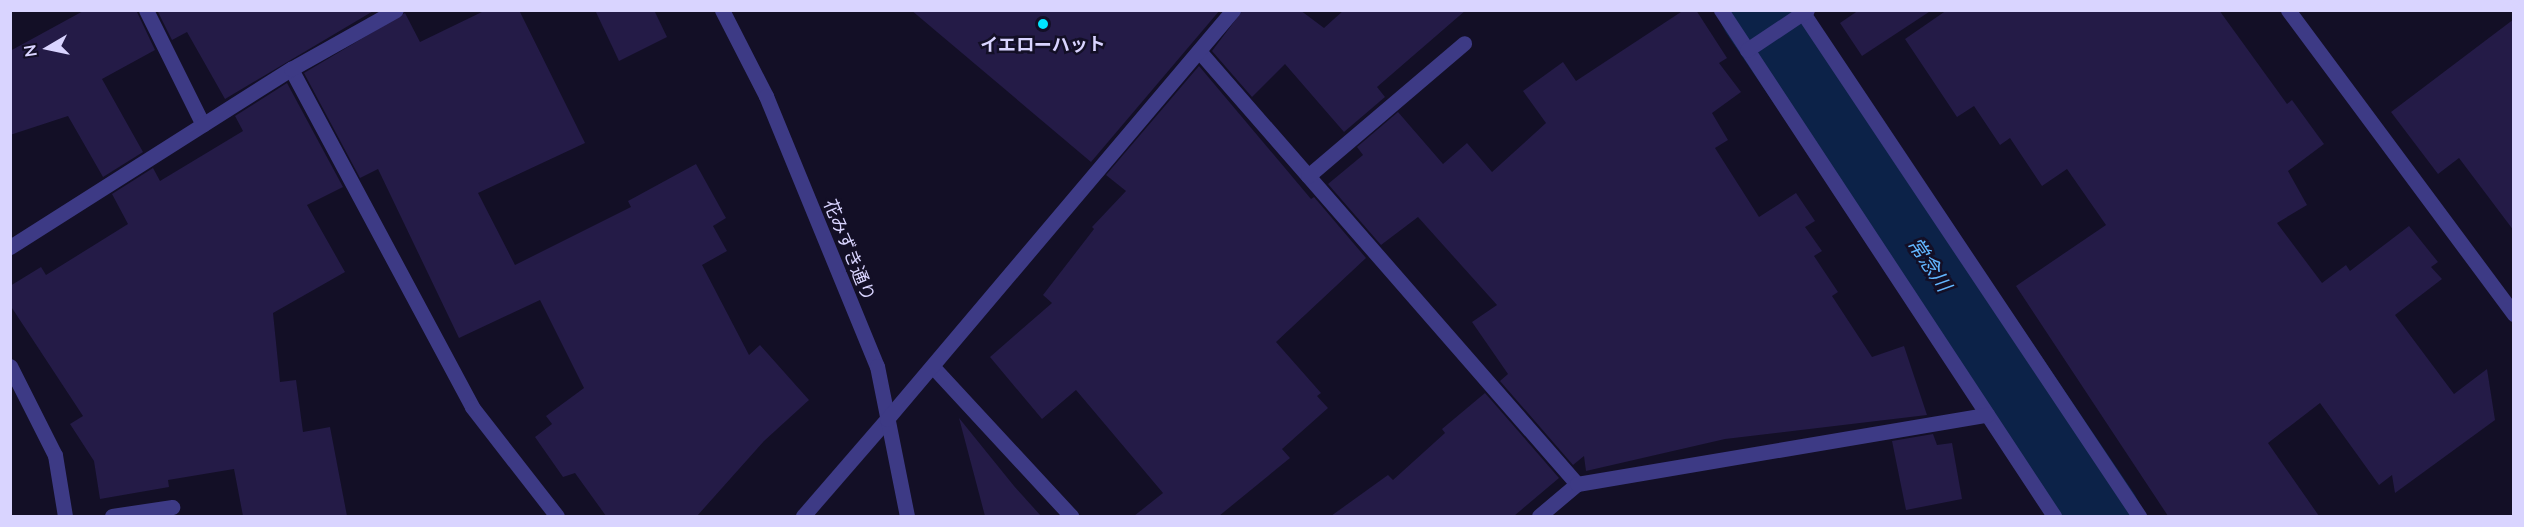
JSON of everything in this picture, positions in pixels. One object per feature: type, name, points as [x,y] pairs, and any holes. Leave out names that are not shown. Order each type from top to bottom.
[{"type":"street","points":[[146,10],[203,125]]},
{"type":"street","points":[[10,247],[291,69],[396,10]]},
{"type":"street","name":"花みずき通り","points":[[722,10],[766,96],[877,366],[907,516]]},
{"type":"street","points":[[804,516],[934,368],[1233,10]]},
{"type":"street","points":[[1721,10],[2055,516]]},
{"type":"street","points":[[2288,10],[2514,314]]},
{"type":"street","points":[[1747,50],[1804,11],[2139,516]]},
{"type":"street","points":[[1308,176],[1464,43]]},
{"type":"street","points":[[1199,51],[1577,484]]},
{"type":"street","points":[[291,69],[472,407],[557,516]]},
{"type":"street","points":[[10,366],[55,455],[65,516]]},
{"type":"street","points":[[934,368],[1071,516]]},
{"type":"street","points":[[1539,516],[1577,484],[1987,415]]},
{"type":"street","points":[[111,516],[172,507]]},
{"type":"building","points":[[85,10],[136,10],[155,50],[102,79],[143,152],[103,177],[68,116],[10,135],[10,51]]},
{"type":"building","points":[[157,10],[375,10],[225,99],[187,32],[172,40]]},
{"type":"building","points":[[486,10],[519,10],[585,143],[478,193],[515,265],[631,207],[628,201],[696,164],[726,218],[713,226],[727,251],[702,265],[749,355],[760,345],[809,400],[764,441],[697,516],[606,516],[575,473],[563,477],[535,437],[552,424],[546,416],[584,388],[540,300],[459,338],[378,169],[360,178],[304,73],[405,13],[420,42]]},
{"type":"building","points":[[595,10],[654,10],[667,37],[619,61]]},
{"type":"building","points":[[911,10],[1220,10],[1091,162]]},
{"type":"building","points":[[1243,10],[1300,10],[1324,28],[1344,10],[1466,10],[1377,87],[1385,97],[1344,132],[1285,64],[1252,97],[1212,51]]},
{"type":"building","points":[[1684,10],[1696,10],[1727,58],[1719,63],[1741,92],[1712,113],[1728,140],[1715,148],[1759,217],[1796,193],[1815,221],[1805,227],[1822,251],[1814,256],[1838,292],[1832,296],[1872,357],[1904,346],[1927,415],[1725,439],[1586,471],[1584,456],[1573,465],[1500,381],[1508,374],[1472,322],[1497,305],[1418,217],[1381,245],[1328,184],[1363,155],[1357,147],[1398,112],[1443,164],[1467,143],[1492,172],[1546,123],[1523,91],[1563,62],[1576,81]]},
{"type":"building","points":[[1859,10],[1932,10],[1862,56],[1840,23]]},
{"type":"building","points":[[1947,10],[2219,10],[2287,104],[2292,100],[2324,144],[2288,171],[2307,205],[2277,223],[2322,283],[2346,265],[2350,271],[2409,226],[2438,262],[2431,267],[2442,279],[2395,315],[2454,394],[2487,369],[2495,420],[2395,493],[2392,475],[2379,485],[2320,403],[2268,443],[2319,516],[2168,516],[2016,286],[2106,225],[2067,169],[2042,186],[2010,138],[2000,145],[1974,106],[1957,117],[1905,39]]},
{"type":"building","points":[[2514,19],[2514,231],[2459,158],[2438,174],[2391,112]]},
{"type":"building","points":[[1199,66],[1311,199],[1314,197],[1366,258],[1276,342],[1321,393],[1317,396],[1328,408],[1282,449],[1290,458],[1219,516],[1134,516],[1163,493],[1076,390],[1042,419],[990,357],[1052,303],[1043,295],[1094,229],[1092,227],[1126,191],[1106,175]]},
{"type":"building","points":[[287,83],[343,187],[307,205],[345,272],[273,313],[280,382],[296,380],[303,432],[330,427],[347,516],[243,516],[234,469],[168,480],[169,487],[100,499],[94,461],[70,424],[83,416],[10,305],[10,286],[41,267],[46,275],[128,224],[112,194],[153,168],[160,181],[243,131],[235,116]]},
{"type":"building","points":[[1485,393],[1559,478],[1514,516],[1331,516],[1388,475],[1393,480],[1445,433],[1442,429]]},
{"type":"building","points":[[959,418],[1014,486],[1041,516],[985,516]]},
{"type":"building","points":[[1933,434],[1937,445],[1952,443],[1962,499],[1906,510],[1892,441]]},
{"type":"waterway","name":"常念川","points":[[1759,10],[2101,516]]},
{"type":"place","name":"イエローハット","points":[[1043,24]]}]
